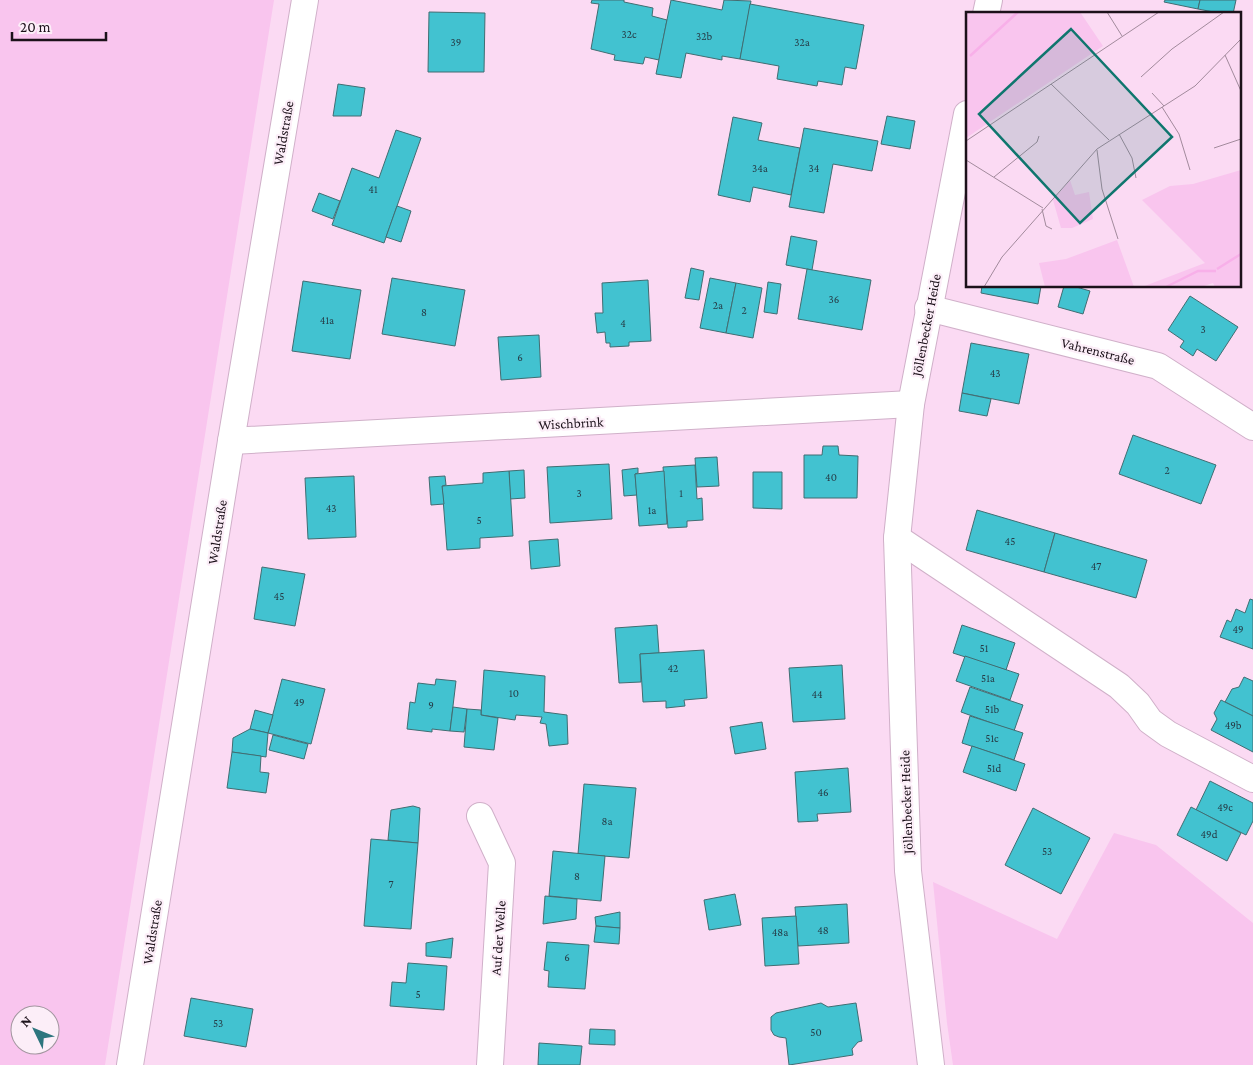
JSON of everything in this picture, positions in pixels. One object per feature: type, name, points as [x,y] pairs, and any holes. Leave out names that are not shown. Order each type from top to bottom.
[{"type":"street","name":"Waldstraße","points":[[130,1065],[231,441],[305,0]]},
{"type":"street","name":"Jöllenbecker Heide","points":[[931,1065],[908,871],[897,538],[911,404],[966,119]]},
{"type":"street","name":"Vahrenstraße","points":[[928,308],[1158,366],[1253,427]]},
{"type":"street","name":"Wischbrink","points":[[231,441],[911,404]]},
{"type":"street","points":[[897,538],[1120,686],[1138,704],[1150,721],[1168,734],[1253,779]]},
{"type":"street","name":"Auf der Welle","points":[[480,816],[502,863],[490,1065]]},
{"type":"shaded area","points":[[0,0],[274,0],[105,1065],[0,1065]]},
{"type":"shaded area","points":[[1114,833],[1156,845],[1253,923],[1253,1065],[953,1065],[933,882],[1057,939]]},
{"type":"building","points":[[592,0],[624,0],[624,2],[653,8],[652,16],[667,20],[659,60],[645,57],[643,64],[614,60],[615,55],[591,49],[599,4],[591,3]]},
{"type":"building","points":[[671,0],[722,10],[724,0],[751,1],[740,59],[722,56],[722,60],[686,53],[681,78],[656,74]]},
{"type":"building","points":[[1165,0],[1200,0],[1198,9],[1164,2]]},
{"type":"building","points":[[1200,0],[1236,0],[1233,12],[1214,12],[1198,9]]},
{"type":"building","points":[[750,4],[864,25],[856,69],[845,67],[842,85],[818,81],[817,86],[777,79],[779,66],[740,59]]},
{"type":"building","points":[[429,12],[485,13],[484,72],[428,72]]},
{"type":"building","points":[[338,84],[365,88],[361,116],[333,116]]},
{"type":"building","points":[[887,116],[915,121],[910,149],[881,144]]},
{"type":"building","points":[[733,117],[762,123],[758,140],[800,148],[791,195],[753,187],[750,202],[718,195]]},
{"type":"building","points":[[804,128],[878,141],[872,171],[833,164],[824,213],[789,207]]},
{"type":"building","points":[[396,130],[421,138],[384,243],[332,225],[352,168],[379,178]]},
{"type":"building","points":[[319,193],[340,201],[333,219],[312,211]]},
{"type":"building","points":[[397,206],[411,211],[401,242],[386,237]]},
{"type":"building","points":[[791,236],[817,241],[812,270],[786,265]]},
{"type":"building","points":[[691,268],[704,271],[699,300],[685,298]]},
{"type":"building","points":[[807,269],[871,280],[862,330],[798,319]]},
{"type":"building","points":[[392,278],[465,290],[455,346],[382,334]]},
{"type":"building","points":[[710,278],[736,283],[726,333],[700,328]]},
{"type":"building","points":[[648,280],[651,341],[629,342],[629,346],[610,347],[610,343],[606,343],[605,332],[597,333],[595,313],[603,313],[602,283]]},
{"type":"building","points":[[303,281],[361,290],[350,359],[292,351]]},
{"type":"building","points":[[768,282],[781,284],[777,314],[764,312]]},
{"type":"building","points":[[736,283],[762,288],[753,338],[726,333]]},
{"type":"building","points":[[982,288],[1041,288],[1038,304],[981,293]]},
{"type":"building","points":[[1063,288],[1080,288],[1090,291],[1083,314],[1058,307]]},
{"type":"building","points":[[1190,296],[1238,327],[1216,361],[1197,349],[1193,356],[1180,347],[1184,341],[1168,330]]},
{"type":"building","points":[[539,335],[541,377],[501,380],[498,337]]},
{"type":"building","points":[[971,343],[1029,354],[1019,404],[962,393]]},
{"type":"building","points":[[962,393],[991,399],[987,416],[959,411]]},
{"type":"building","points":[[1133,435],[1216,465],[1201,504],[1119,474]]},
{"type":"building","points":[[823,446],[838,446],[839,455],[858,456],[857,498],[804,498],[804,455],[822,455]]},
{"type":"building","points":[[717,457],[719,486],[697,487],[695,458]]},
{"type":"building","points":[[609,464],[612,519],[550,523],[547,467]]},
{"type":"building","points":[[695,465],[697,499],[702,498],[703,520],[687,521],[687,527],[668,528],[663,467]]},
{"type":"building","points":[[638,468],[638,473],[635,474],[637,495],[624,496],[622,470]]},
{"type":"building","points":[[524,470],[525,498],[510,499],[509,471]]},
{"type":"building","points":[[509,471],[513,536],[480,538],[480,548],[447,550],[442,486],[483,483],[483,473]]},
{"type":"building","points":[[664,471],[667,524],[639,526],[635,474]]},
{"type":"building","points":[[753,472],[782,472],[782,509],[753,508]]},
{"type":"building","points":[[354,476],[356,537],[308,539],[305,478]]},
{"type":"building","points":[[445,476],[446,485],[442,486],[444,504],[431,505],[429,477]]},
{"type":"building","points":[[977,510],[1055,533],[1044,572],[966,550]]},
{"type":"building","points":[[1055,533],[1147,560],[1136,598],[1044,572]]},
{"type":"building","points":[[558,539],[560,566],[531,569],[529,541]]},
{"type":"building","points":[[262,567],[305,574],[295,626],[254,619]]},
{"type":"building","points":[[1250,599],[1253,600],[1253,649],[1220,637],[1227,620],[1231,622],[1236,609],[1245,613]]},
{"type":"building","points":[[657,625],[659,653],[640,654],[641,682],[619,683],[615,628]]},
{"type":"building","points":[[962,625],[1015,643],[1006,670],[953,653]]},
{"type":"building","points":[[704,650],[707,698],[684,700],[685,706],[666,708],[666,701],[643,702],[640,654]]},
{"type":"building","points":[[965,656],[1019,674],[1010,700],[956,681]]},
{"type":"building","points":[[842,665],[845,719],[793,722],[789,668]]},
{"type":"building","points":[[484,670],[545,676],[544,712],[567,715],[568,744],[549,746],[546,724],[540,723],[542,717],[516,715],[515,720],[481,715]]},
{"type":"building","points":[[1244,677],[1253,681],[1253,716],[1225,702],[1232,689],[1239,687]]},
{"type":"building","points":[[282,679],[325,689],[311,744],[268,733]]},
{"type":"building","points":[[436,679],[456,681],[450,731],[432,729],[432,732],[407,729],[410,702],[415,703],[418,683],[435,685]]},
{"type":"building","points":[[970,687],[1023,705],[1014,731],[961,712]]},
{"type":"building","points":[[1221,700],[1253,716],[1253,752],[1211,730],[1217,719],[1214,713]]},
{"type":"building","points":[[453,707],[467,709],[464,732],[450,731]]},
{"type":"building","points":[[467,709],[481,710],[481,715],[498,718],[494,750],[464,747]]},
{"type":"building","points":[[255,710],[273,715],[268,733],[250,729]]},
{"type":"building","points":[[970,716],[1023,733],[1014,760],[962,743]]},
{"type":"building","points":[[762,722],[766,749],[735,754],[730,727]]},
{"type":"building","points":[[250,729],[268,733],[266,757],[232,752],[233,738]]},
{"type":"building","points":[[273,735],[308,744],[304,759],[269,750]]},
{"type":"building","points":[[972,746],[1025,764],[1016,791],[963,772]]},
{"type":"building","points":[[232,752],[261,756],[260,772],[269,773],[266,793],[227,788]]},
{"type":"building","points":[[848,768],[851,812],[817,814],[818,821],[798,822],[795,772]]},
{"type":"building","points":[[1210,781],[1253,803],[1253,821],[1246,835],[1196,810]]},
{"type":"building","points":[[584,784],[636,788],[629,858],[578,854]]},
{"type":"building","points":[[413,806],[420,808],[418,843],[388,840],[391,810]]},
{"type":"building","points":[[1191,807],[1241,833],[1227,861],[1177,835]]},
{"type":"building","points":[[1033,808],[1090,838],[1061,894],[1005,865]]},
{"type":"building","points":[[371,839],[418,843],[411,929],[364,926]]},
{"type":"building","points":[[553,851],[605,856],[601,901],[549,896]]},
{"type":"building","points":[[735,894],[741,925],[709,930],[704,900]]},
{"type":"building","points":[[545,896],[577,899],[576,919],[543,924]]},
{"type":"building","points":[[847,904],[849,943],[798,946],[795,907]]},
{"type":"building","points":[[620,912],[620,928],[596,926],[595,917]]},
{"type":"building","points":[[796,916],[799,964],[765,966],[762,918]]},
{"type":"building","points":[[596,926],[620,928],[619,944],[594,942]]},
{"type":"building","points":[[453,938],[451,958],[426,956],[426,943]]},
{"type":"building","points":[[547,942],[589,945],[585,989],[548,987],[549,971],[544,970]]},
{"type":"building","points":[[408,963],[447,966],[444,1010],[390,1006],[392,982],[406,983]]},
{"type":"building","points":[[191,998],[253,1009],[246,1047],[184,1036]]},
{"type":"building","points":[[821,1003],[828,1007],[856,1003],[862,1041],[858,1042],[852,1049],[853,1055],[789,1065],[786,1038],[774,1035],[771,1030],[771,1017],[776,1013]]},
{"type":"building","points":[[590,1029],[615,1030],[615,1045],[589,1044]]},
{"type":"building","points":[[539,1043],[582,1046],[580,1065],[538,1065]]}]
